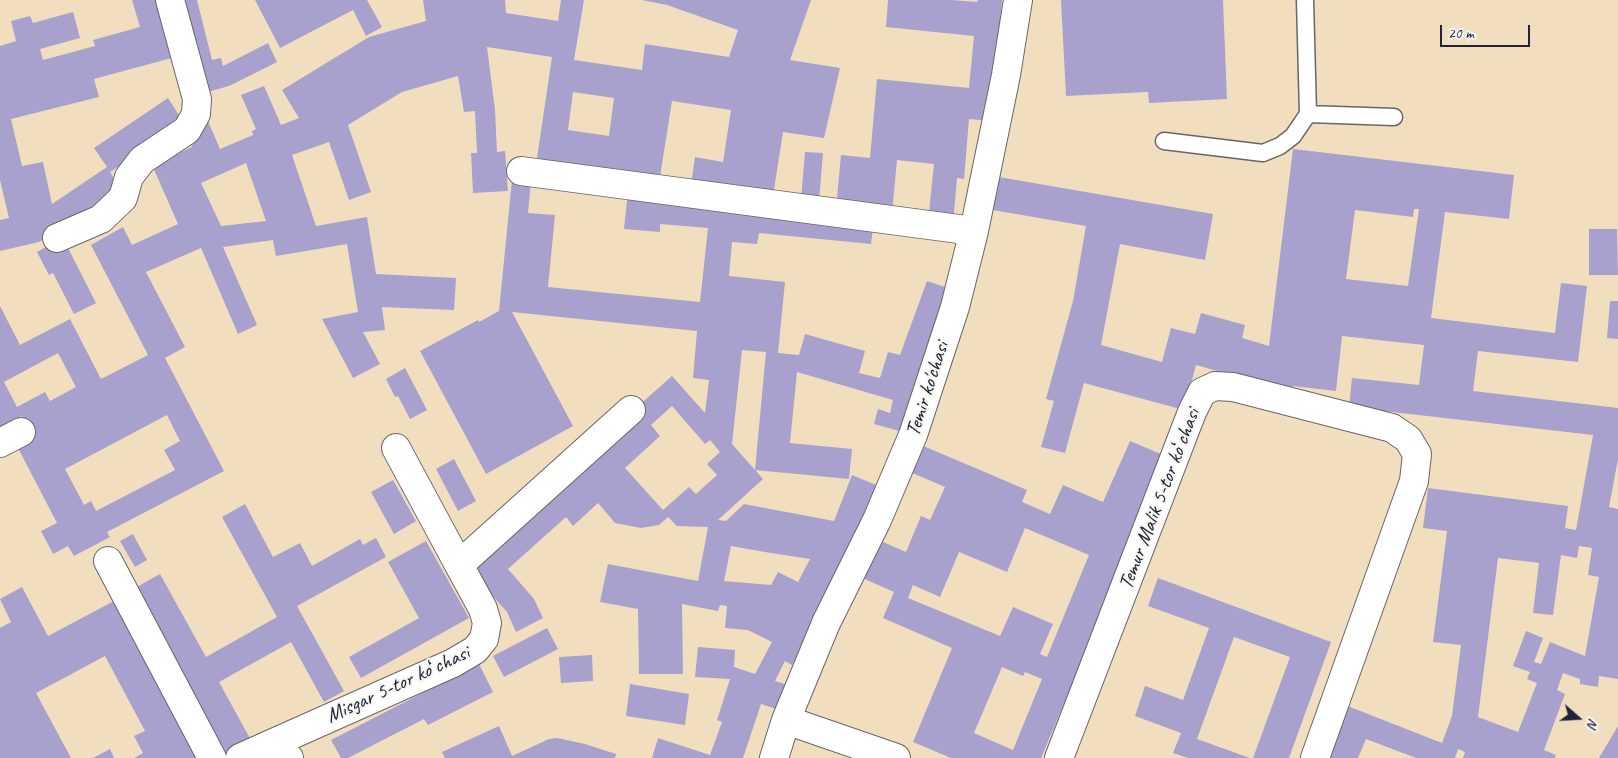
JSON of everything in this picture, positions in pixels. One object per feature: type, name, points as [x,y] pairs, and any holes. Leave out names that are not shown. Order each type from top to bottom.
[{"type":"street","points":[[57,238],[101,220],[123,198],[129,177],[142,160],[187,130],[196,114],[197,99],[170,0]]},
{"type":"street","name":"Temir ko'chasi","points":[[774,758],[786,720],[826,623],[877,520],[913,435],[955,307],[974,231],[1006,75],[1018,0]]},
{"type":"street","points":[[521,171],[974,231]]},
{"type":"street","name":"Temur Malik 5-tor koʻchasi","points":[[1059,758],[1192,412],[1202,392],[1215,386],[1233,387],[1392,428],[1408,439],[1417,454],[1414,481],[1315,758]]},
{"type":"street","points":[[459,565],[631,410]]},
{"type":"street","name":"Misgar 5-tor koʻchasi","points":[[240,758],[280,751],[453,663],[475,650],[484,639],[487,623],[483,609],[396,448]]},
{"type":"street","points":[[108,561],[212,758]]},
{"type":"street","points":[[786,720],[896,758]]},
{"type":"lane","points":[[1164,141],[1263,153],[1280,146],[1293,136],[1308,114],[1305,0]]},
{"type":"lane","points":[[1308,114],[1394,117]]},
{"type":"building","points":[[132,0],[164,0],[179,56],[94,79],[99,97],[11,119],[22,166],[43,162],[52,204],[107,167],[94,148],[168,98],[184,123],[110,172],[120,188],[39,242],[0,251],[0,220],[9,218],[0,180],[0,46],[16,41],[11,21],[30,16],[33,23],[73,12],[80,38],[40,49],[43,60],[95,46],[93,40],[140,27]]},
{"type":"building","points":[[173,0],[197,0],[212,60],[221,58],[223,66],[268,43],[277,62],[229,86],[200,94]]},
{"type":"building","points":[[255,0],[367,0],[382,27],[366,36],[353,10],[280,48]]},
{"type":"building","points":[[423,0],[505,0],[506,13],[558,21],[561,0],[584,0],[574,60],[642,70],[645,44],[729,57],[738,30],[667,5],[642,0],[811,0],[790,60],[840,68],[824,138],[783,132],[773,196],[691,184],[695,157],[723,162],[731,110],[672,101],[659,183],[536,165],[552,57],[487,47],[495,110],[497,152],[505,151],[508,191],[473,193],[471,153],[477,153],[475,111],[464,112],[458,76],[402,92],[348,125],[371,192],[349,200],[329,142],[292,155],[316,226],[367,217],[376,274],[456,278],[454,310],[382,307],[385,330],[363,332],[380,364],[353,378],[322,319],[358,312],[347,244],[276,256],[273,240],[223,247],[257,325],[238,334],[201,248],[146,272],[185,347],[165,358],[224,471],[107,532],[110,537],[74,556],[68,546],[53,554],[41,531],[57,523],[17,446],[33,438],[22,416],[0,427],[0,306],[20,345],[70,319],[101,379],[148,355],[91,245],[123,227],[132,245],[178,224],[152,165],[192,147],[185,131],[208,121],[220,149],[253,135],[252,131],[256,129],[241,95],[264,86],[281,125],[299,118],[282,90],[369,37],[426,21]],"holes":[[[573,92],[614,98],[609,136],[568,130]],[[246,163],[266,221],[221,226],[201,183]],[[58,353],[76,387],[50,401],[45,392],[17,407],[4,382]],[[167,415],[180,441],[164,450],[175,470],[96,511],[91,501],[84,505],[65,469]]]},
{"type":"building","points":[[888,0],[977,2],[978,0],[1002,0],[991,121],[969,119],[964,179],[957,178],[953,224],[928,222],[934,164],[897,160],[892,213],[836,208],[841,155],[870,158],[877,79],[969,88],[974,36],[886,27]]},
{"type":"building","points":[[1061,0],[1223,0],[1227,99],[1149,103],[1148,92],[1066,96]]},
{"type":"building","points":[[1293,149],[1514,175],[1509,219],[1445,212],[1431,318],[1555,333],[1561,283],[1587,286],[1578,362],[1478,351],[1473,391],[1618,408],[1618,459],[1609,507],[1618,509],[1618,679],[1599,676],[1598,687],[1580,684],[1580,679],[1563,673],[1557,690],[1565,694],[1544,750],[1556,755],[1555,758],[1463,758],[1465,752],[1458,749],[1455,758],[1416,758],[1366,739],[1358,758],[1324,758],[1345,705],[1442,743],[1452,716],[1461,645],[1433,642],[1447,531],[1423,528],[1428,488],[1568,506],[1565,528],[1576,530],[1593,435],[1349,407],[1352,378],[1419,385],[1424,345],[1342,336],[1336,391],[1293,386],[1292,392],[1196,365],[1184,410],[1084,383],[1065,453],[1041,447],[1054,401],[1046,399],[1073,301],[1086,226],[987,209],[993,176],[1213,214],[1205,260],[1120,244],[1101,345],[1162,362],[1171,328],[1195,334],[1201,313],[1245,325],[1242,338],[1269,346]],"holes":[[[1414,209],[1419,209],[1408,286],[1346,279],[1355,210],[1413,217]],[[1579,546],[1592,548],[1588,575],[1599,577],[1585,656],[1550,642],[1541,664],[1534,662],[1543,638],[1526,631],[1513,666],[1530,672],[1527,679],[1537,683],[1518,732],[1478,717],[1498,558],[1539,563],[1533,613],[1553,615],[1561,555],[1577,558]]]},
{"type":"building","points":[[805,152],[823,153],[819,201],[801,199]]},
{"type":"building","points":[[512,180],[531,182],[528,213],[555,215],[548,287],[700,302],[708,228],[660,224],[660,232],[624,229],[628,191],[874,220],[871,244],[759,233],[757,244],[732,242],[729,276],[785,282],[778,353],[799,355],[805,334],[865,351],[859,373],[880,378],[888,352],[900,355],[927,281],[951,289],[903,432],[874,424],[878,409],[890,413],[893,400],[797,372],[790,443],[852,449],[849,479],[755,470],[763,479],[718,520],[726,521],[744,504],[834,521],[852,475],[876,485],[849,553],[792,665],[785,661],[775,681],[785,684],[776,709],[761,704],[743,758],[652,758],[658,738],[710,755],[722,722],[717,720],[730,679],[695,677],[698,647],[735,650],[734,667],[755,674],[772,642],[748,630],[725,628],[727,606],[720,605],[718,611],[682,604],[683,674],[639,674],[638,609],[600,602],[608,564],[698,581],[708,527],[677,526],[668,517],[659,525],[641,528],[615,523],[598,503],[573,526],[566,517],[508,569],[534,599],[543,618],[516,632],[507,612],[469,570],[636,408],[672,376],[705,413],[709,380],[693,378],[697,331],[512,312],[573,426],[486,474],[420,351],[499,311]],"holes":[[[742,350],[766,352],[755,470],[732,444]],[[672,406],[705,444],[710,440],[720,452],[707,464],[717,475],[696,494],[689,487],[663,510],[625,468],[660,436],[651,425]],[[731,546],[765,552],[810,559],[798,582],[778,572],[771,585],[724,581]]]},
{"type":"building","points":[[1589,229],[1617,229],[1618,275],[1589,275]]},
{"type":"building","points":[[63,238],[96,303],[74,314],[53,273],[49,275],[37,252]]},
{"type":"building","points":[[1610,301],[1618,301],[1618,339],[1607,338]]},
{"type":"building","points":[[405,368],[427,410],[410,419],[398,396],[395,397],[386,379]]},
{"type":"building","points":[[1130,441],[1168,457],[1041,758],[951,758],[913,742],[952,648],[883,618],[894,592],[858,576],[874,538],[906,552],[921,516],[930,520],[945,487],[910,472],[921,445],[1027,490],[1022,502],[1050,514],[1063,485],[1103,502]],"holes":[[[1025,528],[1089,555],[1047,657],[1040,654],[1053,624],[1013,607],[1000,636],[908,598],[913,585],[940,597],[959,552],[1007,572]],[[1002,667],[1023,676],[1025,672],[1042,679],[1013,750],[974,733]]]},
{"type":"building","points":[[454,459],[476,501],[458,511],[436,469]]},
{"type":"building","points":[[393,480],[416,521],[394,534],[371,492]]},
{"type":"building","points":[[245,504],[273,557],[300,543],[312,566],[360,539],[363,545],[376,538],[386,557],[297,606],[344,691],[324,702],[291,642],[219,682],[252,742],[227,755],[135,588],[160,574],[206,657],[277,617],[222,517]]},
{"type":"building","points":[[133,534],[147,560],[135,567],[120,541]]},
{"type":"building","points":[[426,541],[469,618],[361,678],[349,657],[419,618],[388,562]]},
{"type":"building","points":[[1158,578],[1331,642],[1289,758],[1253,758],[1290,657],[1234,637],[1197,739],[1250,758],[1188,758],[1173,753],[1181,733],[1135,716],[1145,686],[1183,700],[1209,628],[1148,606]]},
{"type":"building","points":[[22,587],[48,636],[114,601],[197,758],[134,758],[143,753],[134,736],[145,731],[105,656],[36,693],[71,758],[0,758],[0,628],[11,622],[0,599]]},
{"type":"building","points":[[547,628],[558,649],[504,677],[493,656]]},
{"type":"building","points":[[592,655],[593,681],[561,683],[559,657]]},
{"type":"building","points":[[479,664],[493,692],[428,725],[424,719],[348,758],[341,758],[331,740]]},
{"type":"building","points":[[630,684],[689,694],[685,725],[626,716]]},
{"type":"building","points":[[499,726],[512,756],[549,739],[557,738],[585,744],[616,754],[615,758],[445,758],[442,752]]},
{"type":"building","points":[[1618,726],[1618,758],[1599,758]]},
{"type":"building","points":[[110,749],[114,758],[93,758]]}]
